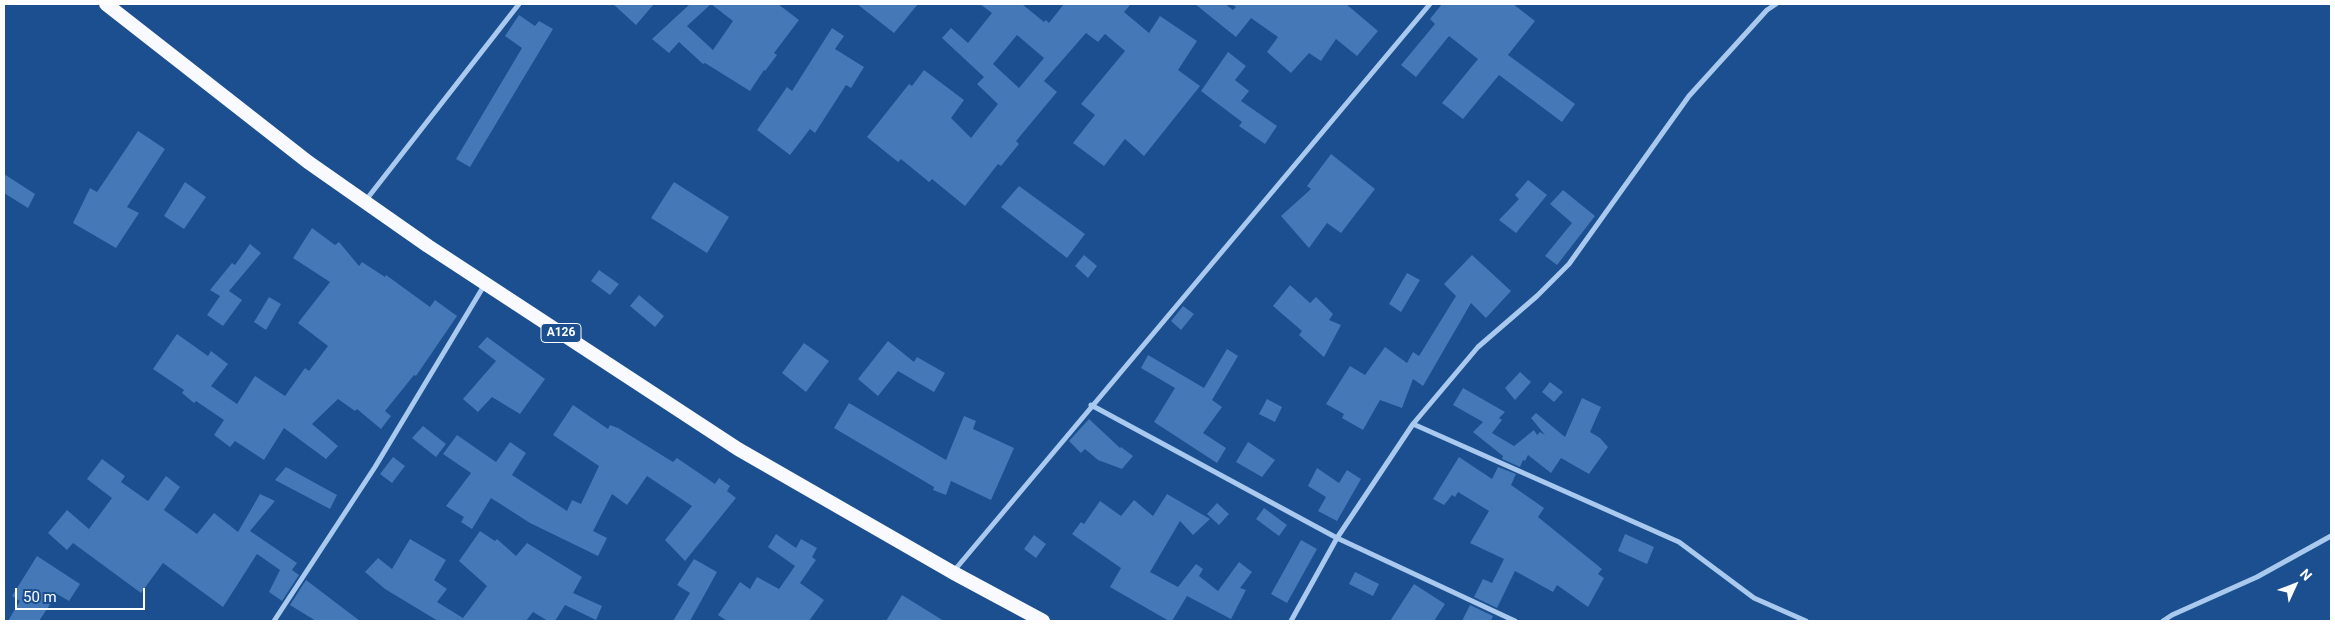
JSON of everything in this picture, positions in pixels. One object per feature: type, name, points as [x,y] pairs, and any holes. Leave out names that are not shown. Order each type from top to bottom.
[{"type":"highway","name":"A126","points":[[106,4],[247,115],[364,203],[485,283],[738,449],[952,572],[1043,621]]},
{"type":"street","points":[[364,203],[519,4]]},
{"type":"street","points":[[952,572],[1430,4]]},
{"type":"street","points":[[1291,621],[1337,538],[1413,424],[1478,347],[1537,296],[1569,264],[1689,96],[1767,10],[1776,4]]},
{"type":"street","points":[[274,621],[375,467],[485,283]]},
{"type":"street","points":[[1092,405],[1337,538],[1516,621]]},
{"type":"street","points":[[1413,424],[1679,542],[1754,598],[1806,621]]},
{"type":"street","points":[[2163,621],[2172,615],[2258,577],[2331,536]]},
{"type":"building","points":[[613,4],[654,4],[636,25]]},
{"type":"building","points":[[690,4],[711,4],[778,4],[799,20],[774,53],[777,55],[750,91],[705,63],[703,64],[679,42],[669,53],[652,39]],"holes":[[[711,4],[733,21],[713,50],[687,26]]]},
{"type":"building","points":[[857,4],[918,4],[894,33]]},
{"type":"building","points":[[980,4],[1022,4],[1044,22],[1046,20],[1049,23],[1064,4],[1131,4],[1124,12],[1149,33],[1160,16],[1197,41],[1178,70],[1200,86],[1144,156],[1125,139],[1104,166],[1073,143],[1095,115],[1081,104],[1125,51],[1105,34],[1098,42],[1086,33],[1044,81],[1057,92],[1016,141],[1019,144],[1001,166],[998,164],[965,206],[932,179],[929,182],[901,159],[898,162],[867,137],[909,84],[912,86],[924,70],[964,100],[951,118],[971,138],[998,104],[977,84],[984,77],[942,38],[951,28],[968,43],[992,13]],"holes":[[[1017,35],[1044,58],[1019,88],[993,64]]]},
{"type":"building","points":[[1195,4],[1225,4],[1233,10],[1236,7],[1231,4],[1346,4],[1378,31],[1357,56],[1336,39],[1321,61],[1309,53],[1291,73],[1267,52],[1278,37],[1251,18],[1236,37]]},
{"type":"building","points":[[1442,4],[1513,4],[1535,21],[1508,55],[1575,104],[1562,122],[1499,75],[1463,119],[1442,103],[1478,59],[1449,36],[1416,77],[1401,65],[1435,24],[1430,19]]},
{"type":"building","points":[[519,15],[535,26],[539,21],[553,29],[470,167],[456,159],[522,48],[505,36]]},
{"type":"building","points":[[832,28],[844,36],[835,49],[864,67],[851,88],[846,85],[815,133],[810,129],[790,155],[757,130],[787,87],[792,91]]},
{"type":"building","points":[[1228,52],[1246,66],[1235,80],[1249,91],[1241,101],[1277,126],[1265,144],[1239,126],[1242,122],[1201,91]]},
{"type":"building","points":[[138,131],[165,149],[127,207],[139,213],[116,248],[73,223],[90,188],[97,192]]},
{"type":"building","points":[[1331,154],[1375,189],[1341,233],[1327,223],[1309,248],[1281,216],[1311,189],[1307,186]]},
{"type":"building","points":[[4,174],[35,194],[28,208],[4,193]]},
{"type":"building","points":[[1528,180],[1547,195],[1516,233],[1499,220],[1519,199],[1515,195]]},
{"type":"building","points":[[185,182],[206,197],[184,229],[164,216]]},
{"type":"building","points":[[674,182],[729,217],[707,253],[651,218]]},
{"type":"building","points":[[1019,186],[1085,234],[1067,258],[1001,207]]},
{"type":"building","points":[[1563,190],[1595,216],[1557,265],[1545,256],[1572,223],[1550,204]]},
{"type":"building","points":[[312,228],[335,245],[339,242],[359,266],[362,262],[385,277],[386,275],[430,307],[435,300],[457,316],[416,376],[414,375],[385,411],[391,416],[381,429],[357,409],[355,411],[338,399],[312,424],[338,446],[326,459],[284,428],[264,460],[235,441],[230,447],[214,435],[224,420],[196,401],[194,403],[182,393],[184,390],[153,369],[177,334],[208,356],[211,351],[228,364],[211,386],[237,404],[255,376],[285,396],[305,368],[309,371],[328,346],[298,323],[330,282],[293,258]]},
{"type":"building","points":[[250,244],[261,253],[229,291],[242,300],[223,326],[207,315],[220,296],[210,290],[232,263],[235,265]]},
{"type":"building","points":[[1084,255],[1097,266],[1088,278],[1075,266]]},
{"type":"building","points":[[1472,255],[1511,291],[1486,318],[1471,303],[1423,386],[1413,379],[1402,408],[1380,400],[1363,430],[1342,418],[1344,414],[1326,404],[1350,366],[1365,375],[1385,347],[1407,363],[1413,352],[1419,356],[1456,296],[1444,284]]},
{"type":"building","points":[[599,270],[619,284],[610,295],[591,281]]},
{"type":"building","points":[[1407,273],[1420,280],[1401,312],[1389,304]]},
{"type":"building","points":[[1290,285],[1310,303],[1316,297],[1333,314],[1329,320],[1341,325],[1324,357],[1299,335],[1302,331],[1273,306]]},
{"type":"building","points":[[639,295],[664,316],[655,327],[630,306]]},
{"type":"building","points":[[269,297],[281,304],[266,330],[254,322]]},
{"type":"building","points":[[1183,306],[1194,314],[1181,330],[1171,321]]},
{"type":"building","points":[[487,337],[545,379],[520,414],[492,397],[478,412],[463,399],[496,361],[478,347]]},
{"type":"building","points":[[888,341],[914,362],[917,357],[945,373],[934,392],[898,371],[878,396],[858,379]]},
{"type":"building","points":[[804,343],[829,361],[806,392],[782,373]]},
{"type":"building","points":[[1227,349],[1238,356],[1212,400],[1222,407],[1203,433],[1226,448],[1217,463],[1154,422],[1175,388],[1141,368],[1148,355],[1204,388]]},
{"type":"building","points":[[1520,372],[1531,382],[1515,400],[1505,388]]},
{"type":"building","points":[[1550,382],[1563,392],[1554,402],[1542,392]]},
{"type":"building","points":[[1463,388],[1505,412],[1499,418],[1502,420],[1492,433],[1514,446],[1534,430],[1537,435],[1540,432],[1545,435],[1531,418],[1536,413],[1565,437],[1582,398],[1601,407],[1590,432],[1600,438],[1608,447],[1589,474],[1561,458],[1551,473],[1528,455],[1520,467],[1502,459],[1503,456],[1473,432],[1483,422],[1453,405]]},
{"type":"building","points":[[1267,399],[1282,407],[1275,422],[1259,414]]},
{"type":"building","points":[[849,403],[946,460],[964,416],[976,421],[973,429],[1014,448],[991,500],[951,481],[946,495],[933,490],[934,487],[834,428]]},
{"type":"building","points":[[573,405],[608,429],[610,425],[618,428],[673,462],[677,458],[715,484],[719,478],[730,486],[727,491],[736,498],[685,561],[665,540],[692,506],[647,476],[627,505],[612,494],[593,531],[607,538],[598,556],[530,523],[491,498],[472,529],[461,522],[464,517],[446,506],[471,473],[443,454],[457,435],[496,462],[510,442],[526,453],[512,475],[567,511],[572,500],[581,504],[599,466],[553,435]]},
{"type":"building","points":[[1089,419],[1120,448],[1133,456],[1122,469],[1098,460],[1085,449],[1081,453],[1069,441]]},
{"type":"building","points":[[423,426],[446,444],[436,457],[412,438]]},
{"type":"building","points":[[1248,442],[1275,460],[1262,477],[1236,462]]},
{"type":"building","points":[[393,457],[405,466],[392,483],[380,474]]},
{"type":"building","points":[[1459,457],[1492,479],[1498,467],[1516,474],[1511,485],[1544,508],[1538,517],[1602,569],[1598,574],[1604,578],[1588,607],[1557,585],[1553,592],[1515,571],[1497,608],[1474,597],[1483,579],[1492,583],[1504,559],[1470,543],[1489,511],[1458,492],[1455,497],[1452,495],[1444,505],[1433,499]]},
{"type":"building","points":[[102,459],[125,476],[121,482],[148,501],[166,476],[180,487],[164,510],[197,534],[214,513],[238,532],[260,494],[275,501],[250,531],[297,563],[292,570],[299,575],[282,601],[269,592],[280,570],[257,554],[223,607],[163,563],[141,593],[73,543],[67,550],[48,533],[67,510],[89,529],[112,498],[87,479]]},
{"type":"building","points":[[286,467],[337,495],[330,509],[275,480]]},
{"type":"building","points":[[1317,468],[1339,483],[1347,470],[1361,479],[1337,521],[1318,511],[1326,497],[1308,486]]},
{"type":"building","points":[[1167,494],[1210,519],[1193,535],[1180,521],[1150,572],[1178,587],[1196,564],[1203,569],[1199,576],[1218,591],[1239,562],[1252,572],[1240,588],[1246,590],[1231,619],[1187,596],[1172,621],[1169,621],[1110,587],[1121,568],[1072,534],[1081,522],[1084,524],[1100,501],[1121,516],[1134,500],[1153,516]]},
{"type":"building","points":[[1217,503],[1229,514],[1219,525],[1207,514]]},
{"type":"building","points":[[1264,508],[1287,525],[1279,536],[1256,519]]},
{"type":"building","points":[[480,531],[495,541],[497,539],[516,556],[527,543],[582,577],[573,593],[602,606],[596,620],[565,605],[555,621],[548,621],[533,612],[526,621],[438,621],[385,589],[365,572],[378,558],[392,569],[410,539],[446,560],[434,580],[447,589],[437,602],[463,618],[487,586],[459,561]]},
{"type":"building","points":[[776,534],[796,548],[801,539],[817,548],[812,557],[816,560],[800,583],[824,600],[809,621],[727,621],[718,615],[740,582],[750,589],[757,577],[779,589],[795,566],[768,547]]},
{"type":"building","points":[[1625,534],[1654,547],[1647,564],[1618,551]]},
{"type":"building","points":[[1034,535],[1046,544],[1036,558],[1024,549]]},
{"type":"building","points":[[1301,540],[1317,549],[1287,603],[1271,594]]},
{"type":"building","points":[[37,556],[80,584],[69,601],[57,594],[39,621],[8,621],[20,601],[12,596]]},
{"type":"building","points":[[694,559],[717,572],[690,621],[673,621],[690,593],[677,585]]},
{"type":"building","points":[[1355,572],[1379,584],[1373,596],[1349,584]]},
{"type":"building","points":[[306,580],[360,621],[316,621],[290,605]]},
{"type":"building","points":[[1414,584],[1445,604],[1434,621],[1390,621]]},
{"type":"building","points":[[902,595],[944,621],[886,621]]},
{"type":"building","points":[[1470,605],[1493,616],[1491,621],[1462,621]]}]
